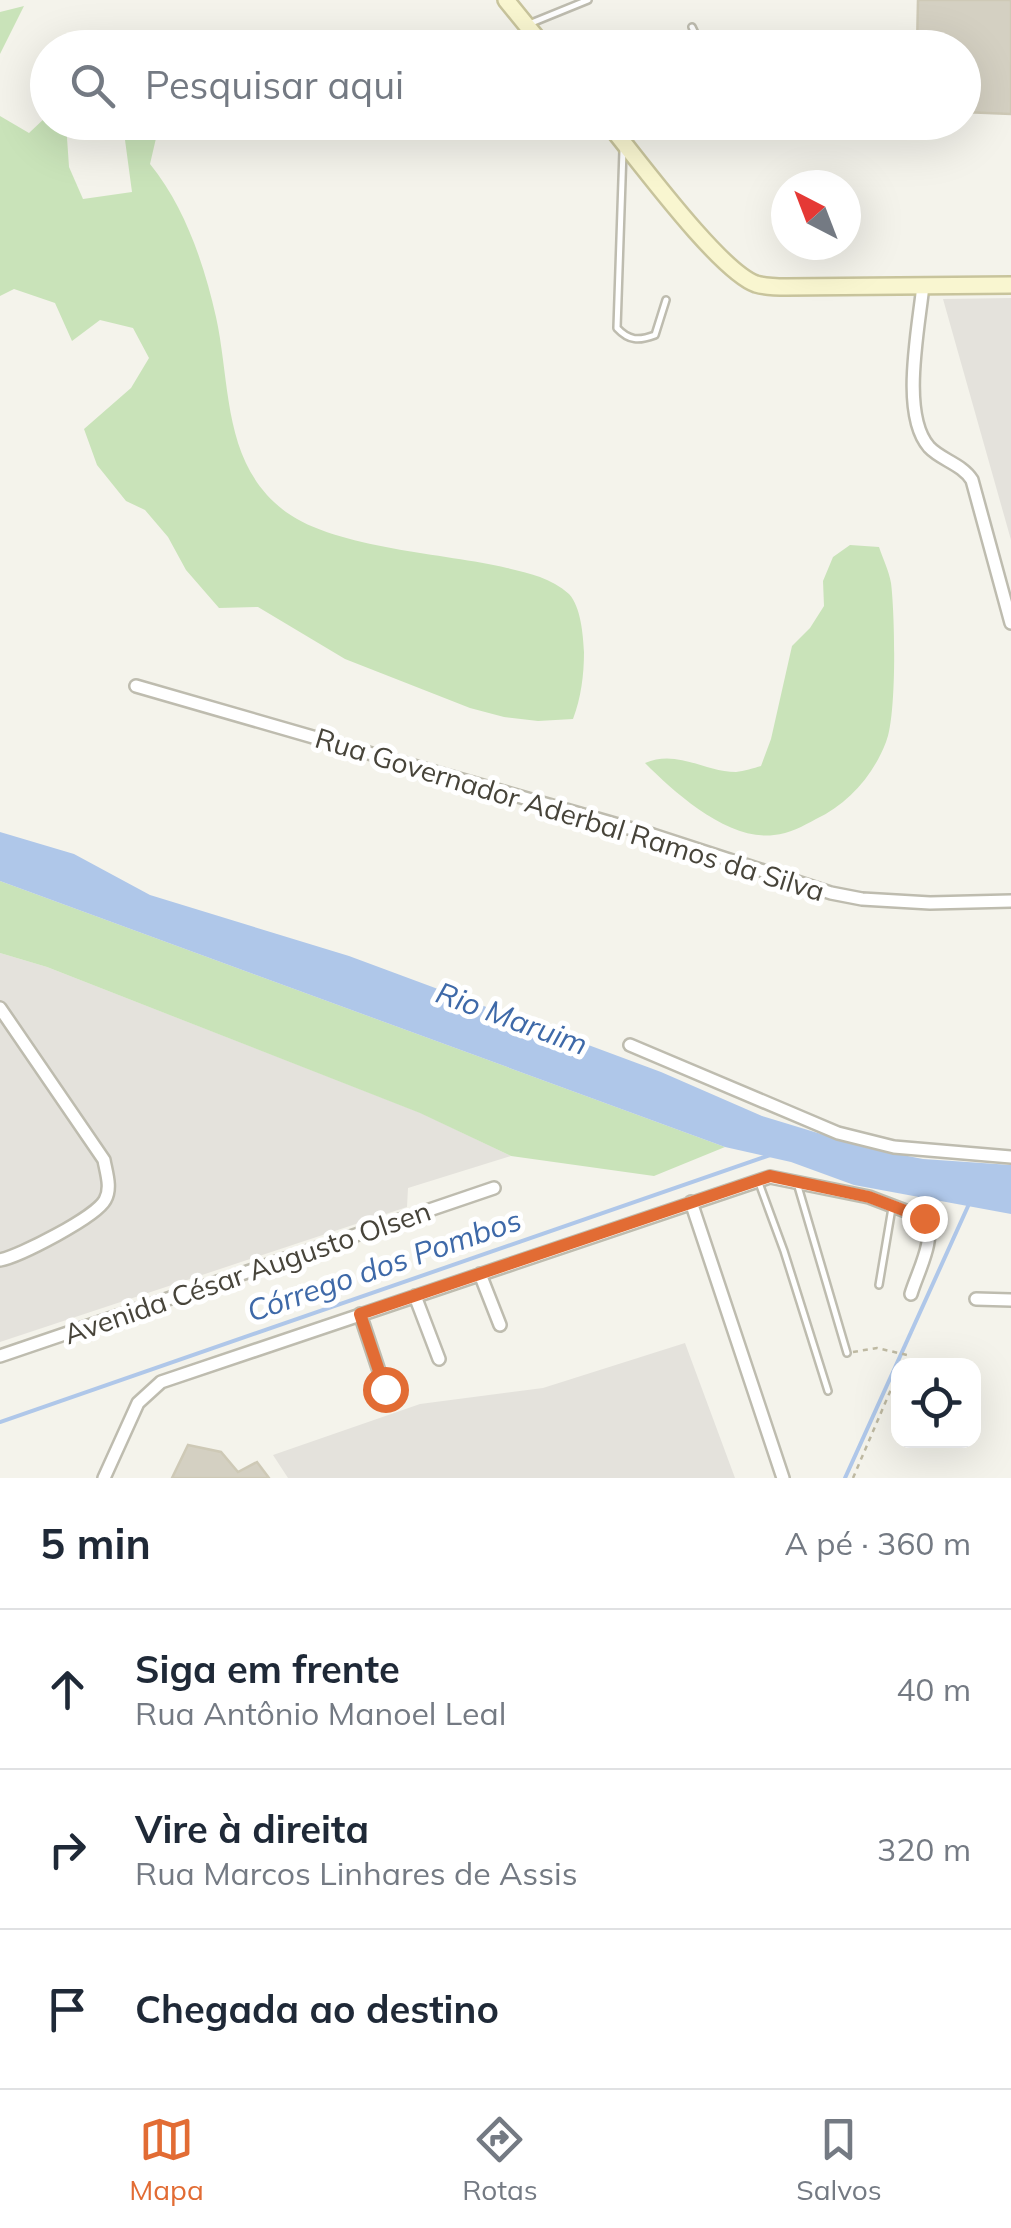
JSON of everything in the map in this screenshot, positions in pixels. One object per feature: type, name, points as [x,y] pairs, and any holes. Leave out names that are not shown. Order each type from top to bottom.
[{"type":"main road","points":[[506,0],[530,30]]},
{"type":"main road","points":[[623,142],[704,240],[756,284],[1011,284]]},
{"type":"street","points":[[922,286],[915,417],[931,449],[967,472],[972,480],[1007,590],[1011,623]]},
{"type":"street","name":"Rua Governador Aderbal Ramos da Silva","points":[[136,686],[597,818],[831,893],[930,903],[1011,901]]},
{"type":"street","points":[[0,1008],[104,1160],[108,1186],[106,1200],[96,1210],[24,1253],[0,1260]]},
{"type":"street","points":[[630,1046],[838,1133],[894,1147],[1011,1157]]},
{"type":"street","points":[[104,1478],[138,1403],[160,1382],[770,1176],[893,1205],[920,1216],[930,1225],[930,1236],[911,1294]]},
{"type":"street","name":"Avenida César Augusto Olsen","points":[[0,1356],[494,1188]]},
{"type":"street","points":[[691,1202],[783,1478]]},
{"type":"street","points":[[480,1274],[500,1325]]},
{"type":"street","points":[[415,1296],[439,1358]]},
{"type":"street","points":[[976,1300],[1011,1300]]},
{"type":"street","points":[[360,1314],[385,1389]]},
{"type":"lane","points":[[526,25],[588,0]]},
{"type":"lane","points":[[623,142],[617,328],[624,336],[640,341],[655,336],[666,300]]},
{"type":"lane","points":[[796,1180],[847,1353]]},
{"type":"lane","points":[[758,1181],[828,1391]]},
{"type":"lane","points":[[879,1285],[893,1205]]},
{"type":"path","points":[[847,1353],[896,1350],[907,1354],[905,1358]]},
{"type":"path","points":[[853,1478],[891,1390]]},
{"type":"shaded area","points":[[1011,298],[1011,540],[943,299]]},
{"type":"shaded area","points":[[0,953],[47,967],[421,1113],[511,1156],[408,1188],[407,1207],[0,1342]]},
{"type":"shaded area","points":[[685,1343],[735,1478],[288,1478],[273,1455],[420,1404],[543,1388]]},
{"type":"green space","points":[[24,6],[0,54],[0,12]]},
{"type":"green space","points":[[0,116],[30,132],[30,140],[67,140],[69,167],[83,199],[132,192],[125,140],[156,140],[150,164],[183,217],[206,277],[240,448],[265,493],[286,512],[333,534],[515,570],[562,588],[576,606],[584,645],[582,686],[573,719],[538,721],[470,708],[345,659],[258,607],[219,608],[186,570],[168,537],[145,510],[126,501],[97,465],[84,429],[131,388],[149,358],[133,328],[100,320],[72,341],[55,303],[14,289],[0,296]]},
{"type":"green space","points":[[850,545],[879,547],[891,583],[893,688],[886,742],[858,788],[828,813],[796,829],[756,835],[721,823],[687,801],[645,763],[668,758],[736,772],[761,766],[792,646],[824,606],[823,581],[833,557]]},
{"type":"green space","points":[[0,881],[725,1147],[654,1176],[511,1156],[420,1113],[47,967],[0,953]]},
{"type":"water","name":"Rio Maruim","points":[[0,832],[74,854],[150,895],[349,956],[661,1072],[762,1116],[867,1148],[923,1159],[1011,1165],[1011,1214],[854,1185],[791,1162],[725,1147],[0,881]]},
{"type":"building","points":[[918,0],[1011,0],[1011,114],[981,113],[981,30],[917,30]]},
{"type":"building","points":[[188,1445],[221,1452],[238,1472],[257,1462],[269,1478],[172,1478]]},
{"type":"waterway","name":"Córrego dos Pombos","points":[[0,1422],[770,1155]]},
{"type":"waterway","points":[[845,1478],[969,1204]]},
{"type":"route","points":[[385,1389],[360,1314],[770,1176],[869,1197],[924,1218]]}]
